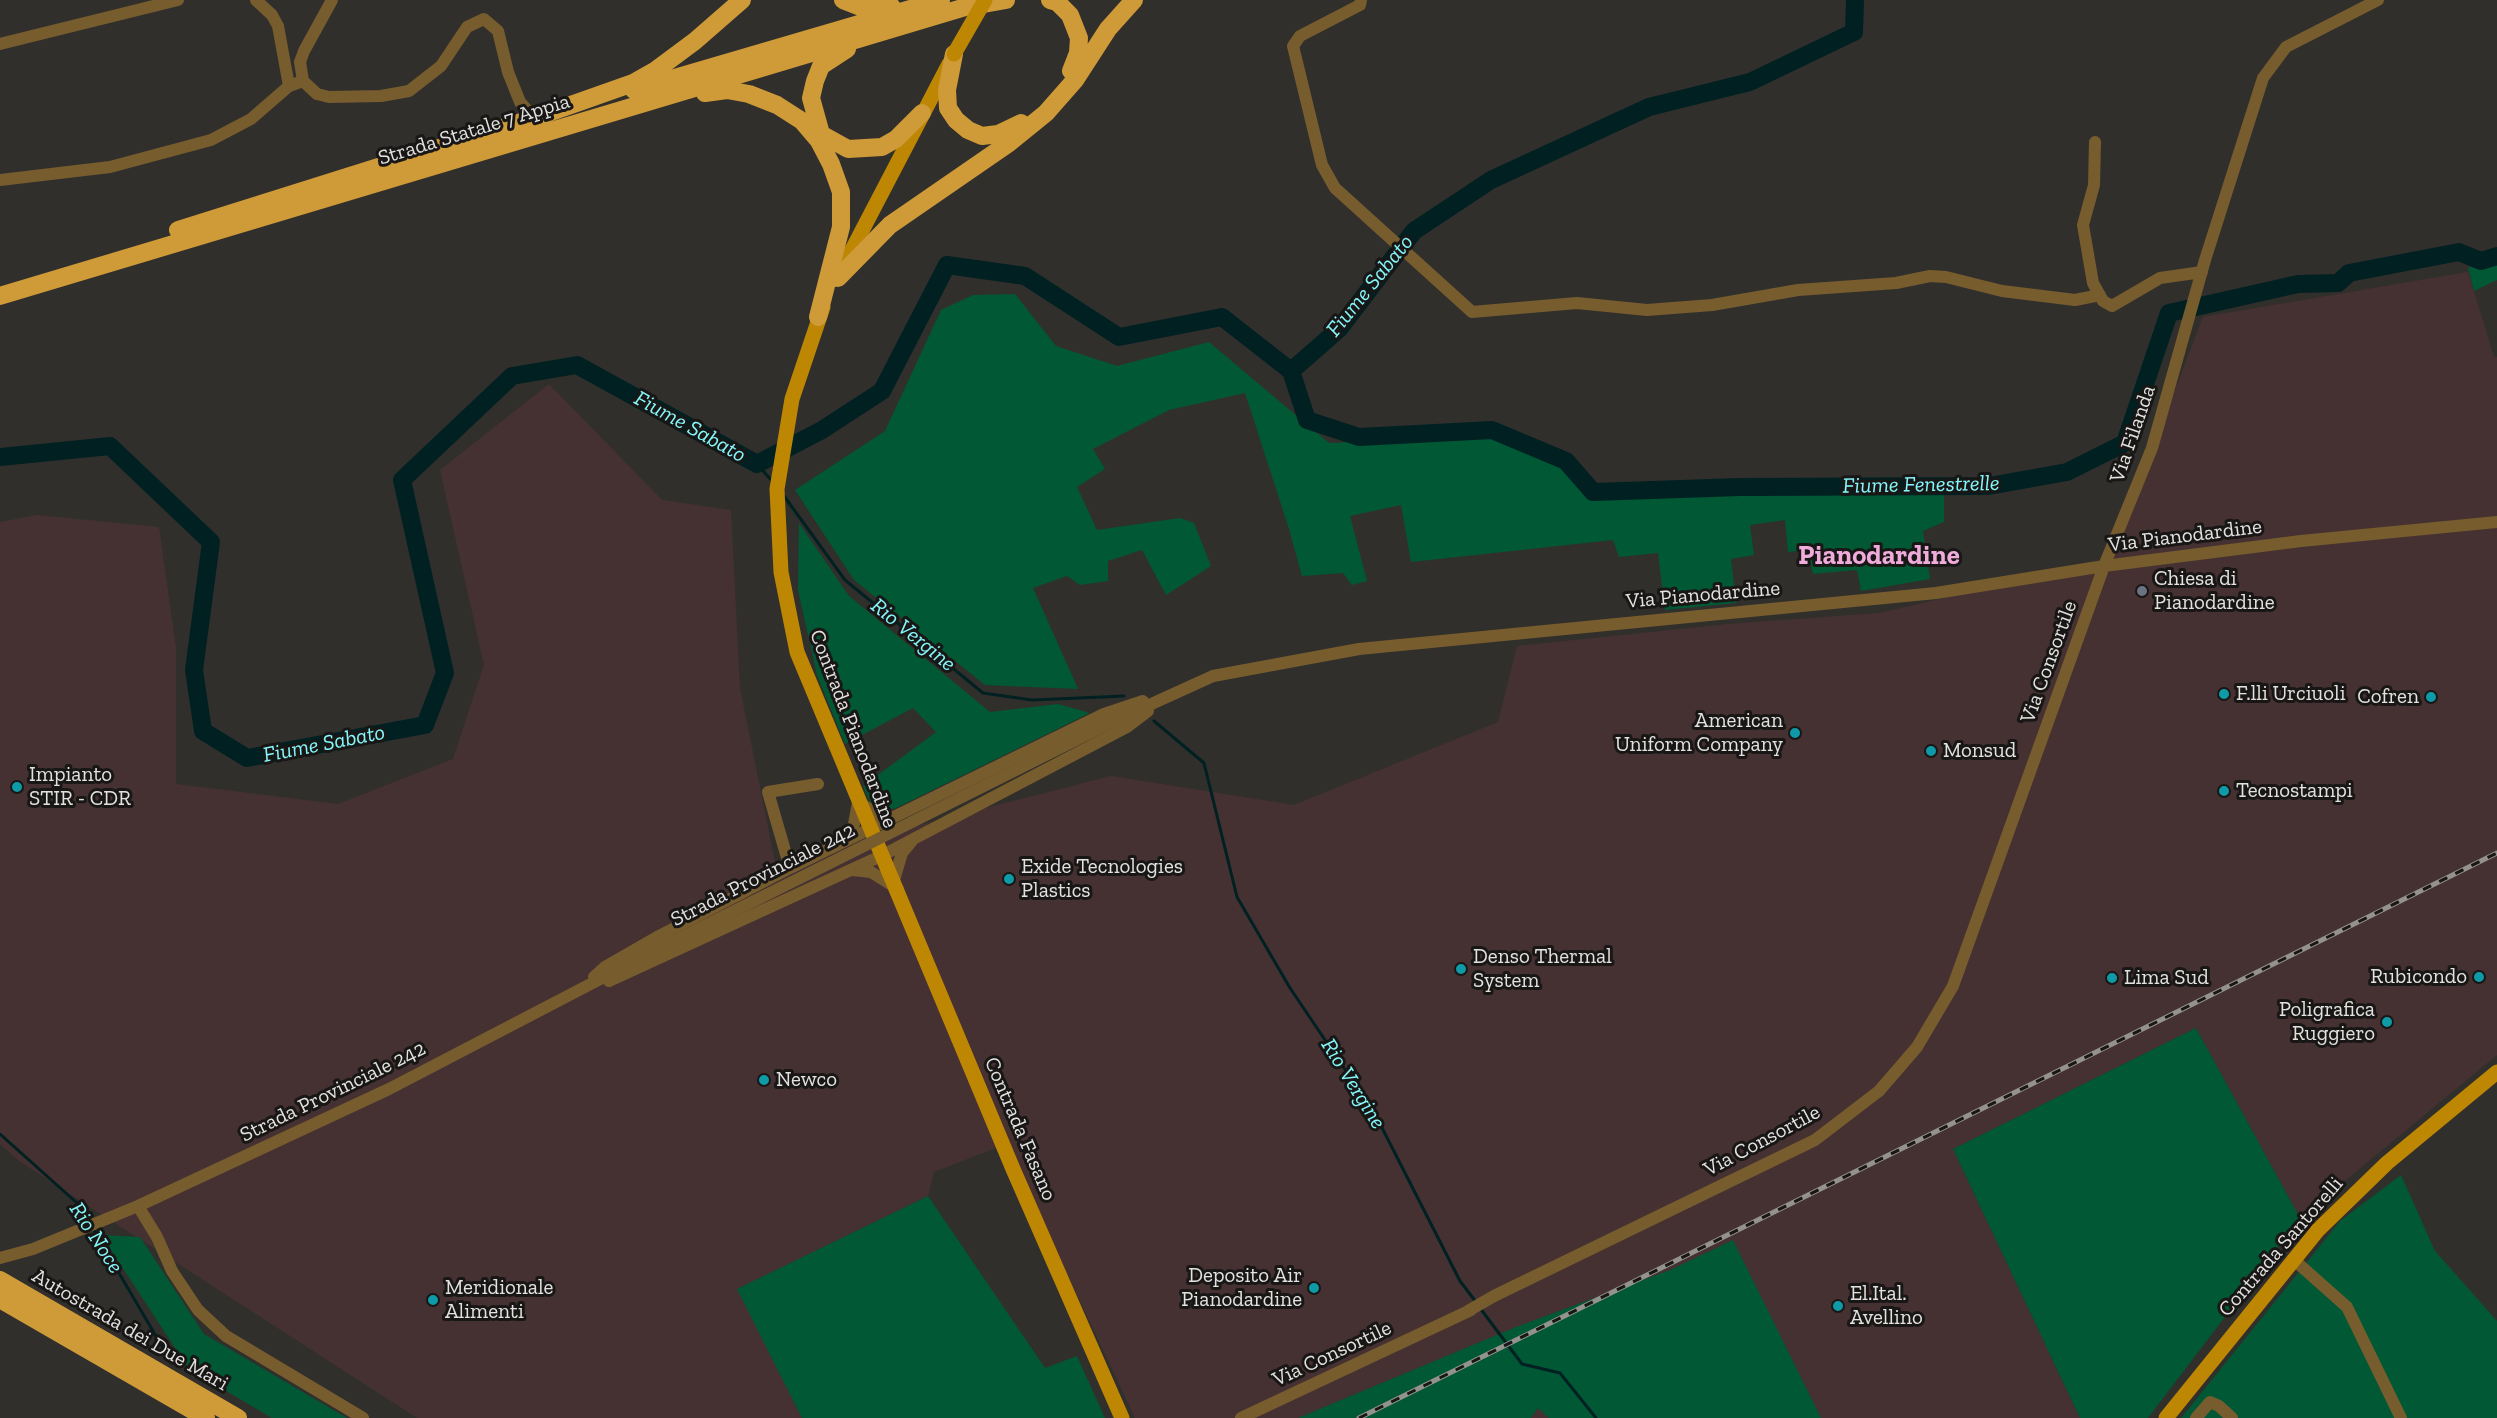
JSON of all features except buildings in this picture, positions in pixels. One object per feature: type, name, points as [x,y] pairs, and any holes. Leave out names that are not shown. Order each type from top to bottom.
[{"type":"highway","points":[[534,118],[641,79],[695,41],[742,0]]},
{"type":"highway","points":[[843,0],[866,9],[929,0]]},
{"type":"highway","points":[[534,118],[764,54],[941,0]]},
{"type":"highway","points":[[961,8],[987,0]]},
{"type":"highway","points":[[961,8],[1006,0]]},
{"type":"highway","points":[[954,54],[946,90],[948,108],[968,130],[982,136],[1011,130],[1027,120],[1059,88],[1074,67],[1079,38],[1070,15],[1057,2],[1050,0]]},
{"type":"highway","points":[[838,278],[890,225],[1009,143],[1046,113],[1075,80],[1108,29],[1134,0]]},
{"type":"highway","name":"Strada Statale 7 Appia","points":[[0,296],[961,8]]},
{"type":"highway","points":[[905,25],[836,54],[820,66],[811,98],[813,111],[822,134],[849,149],[882,147],[896,139],[922,113]]},
{"type":"highway","points":[[606,113],[727,90],[749,94],[777,105],[802,121],[819,141],[831,164],[841,192],[841,227],[818,317]]},
{"type":"highway","name":"Strada Statale 7 Appia","points":[[0,284],[534,118]]},
{"type":"highway","name":"Autostrada dei Due Mari","points":[[0,1280],[238,1418]]},
{"type":"highway","name":"Autostrada dei Due Mari","points":[[0,1299],[206,1418]]},
{"type":"main road","name":"Contrada Pianodardine","points":[[881,856],[797,652],[781,572],[777,489],[792,399],[818,317],[922,113],[987,0]]},
{"type":"main road","name":"Contrada Fasano","points":[[881,856],[896,884],[1013,1169],[1122,1418]]},
{"type":"main road","name":"Contrada Santorelli","points":[[2166,1418],[2293,1259],[2368,1179],[2469,1092],[2497,1072]]},
{"type":"street","points":[[0,44],[178,0]]},
{"type":"street","points":[[256,0],[272,15],[278,26],[289,86]]},
{"type":"street","points":[[332,0],[300,62],[303,81],[316,94],[329,97],[381,96],[409,91],[441,66],[467,27],[484,19],[498,32],[508,72],[520,102],[534,118]]},
{"type":"street","points":[[1364,0],[1360,5],[1300,36],[1293,46],[1326,176],[1335,188],[1472,312],[1577,303],[1647,310],[1712,305],[1798,290],[1896,283],[1930,276],[1946,277],[2002,291],[2075,300],[2100,295]]},
{"type":"street","points":[[2095,141],[2094,185],[2083,225],[2093,283],[2100,295],[2112,306],[2160,278],[2202,272],[2263,78],[2286,46],[2378,0]]},
{"type":"street","points":[[0,180],[110,167],[210,140],[252,119],[289,86],[303,81]]},
{"type":"street","name":"Via Filanda","points":[[2104,566],[2152,448],[2202,272]]},
{"type":"street","name":"Via Pianodardine","points":[[1168,695],[1213,676],[1359,649],[1936,593],[2104,566],[2301,541],[2497,522]]},
{"type":"street","name":"Via Consortile","points":[[1241,1418],[1471,1310],[1468,1311],[1494,1296],[1815,1140],[1879,1091],[1917,1047],[1953,986],[2104,566]]},
{"type":"street","points":[[577,991],[605,967],[789,868],[1104,714],[1168,695]]},
{"type":"street","points":[[577,991],[619,978],[881,856],[916,835],[1127,727],[1168,695]]},
{"type":"street","name":"Strada Provinciale 242","points":[[0,1258],[51,1241],[138,1206],[389,1089],[654,951],[1168,695]]},
{"type":"street","points":[[789,868],[768,792],[818,784]]},
{"type":"street","points":[[846,840],[854,824],[858,802],[876,813],[892,817]]},
{"type":"street","points":[[851,870],[871,872],[896,884],[902,853],[916,835]]},
{"type":"street","points":[[138,1206],[157,1237],[172,1271],[198,1310],[226,1336],[363,1418]]},
{"type":"street","points":[[2293,1259],[2347,1307],[2401,1418]]},
{"type":"street","points":[[2196,1418],[2210,1402],[2219,1406],[2232,1418]]},
{"type":"shaded area","points":[[2468,272],[2494,357],[2497,357],[2497,1055],[2300,1218],[2196,1028],[1953,1149],[2080,1418],[1531,1418],[1538,1408],[1493,1337],[1298,1418],[1135,1418],[1006,1144],[934,1172],[928,1196],[738,1289],[802,1418],[417,1418],[19,1161],[0,1144],[0,522],[37,515],[159,527],[176,648],[176,784],[338,804],[453,759],[484,665],[440,470],[549,384],[662,500],[731,510],[740,688],[775,862],[1111,776],[1294,805],[1498,722],[1517,646],[1728,624],[1879,613],[2110,560],[2203,317]]},
{"type":"green space","points":[[2497,258],[2497,280],[2474,291],[2468,268]]},
{"type":"green space","points":[[1015,294],[1056,346],[1117,366],[1209,342],[1329,443],[1490,436],[1556,462],[1590,497],[1944,494],[1944,522],[1923,531],[1930,579],[1861,591],[1857,570],[1813,574],[1808,550],[1788,552],[1785,520],[1750,525],[1754,555],[1731,559],[1736,603],[1665,610],[1658,553],[1619,557],[1613,540],[1411,562],[1401,505],[1350,516],[1367,581],[1352,585],[1343,573],[1302,576],[1245,393],[1169,410],[1093,449],[1105,469],[1077,487],[1097,530],[1180,518],[1194,523],[1211,566],[1166,595],[1142,550],[1108,561],[1108,581],[1080,585],[1067,576],[1033,588],[1078,689],[985,685],[854,580],[795,490],[885,431],[941,310],[973,295]]},
{"type":"green space","points":[[799,523],[849,596],[990,712],[1058,704],[1090,713],[894,809],[871,804],[863,786],[936,732],[913,708],[845,744],[817,675],[798,590]]},
{"type":"green space","points":[[2196,1028],[2300,1218],[2148,1418],[2080,1418],[1953,1149]]},
{"type":"green space","points":[[2401,1175],[2435,1251],[2497,1321],[2497,1418],[2181,1418],[2340,1221]]},
{"type":"green space","points":[[928,1196],[1045,1368],[1077,1356],[1105,1418],[802,1418],[737,1289]]},
{"type":"green space","points":[[101,1235],[140,1237],[204,1334],[347,1418],[272,1418],[189,1369]]},
{"type":"green space","points":[[1733,1240],[1821,1418],[1549,1418],[1538,1408],[1531,1418],[1298,1418],[1516,1327],[1670,1270]]},
{"type":"waterway","name":"Fiume Sabato","points":[[0,457],[110,446],[211,542],[194,670],[203,731],[247,758],[425,725],[445,673],[402,480],[512,376],[577,365],[757,464],[822,430],[882,391],[947,265],[1025,276],[1119,337],[1222,317],[1291,371],[1339,329],[1414,231],[1491,180],[1649,107],[1750,82],[1854,32],[1855,0]]},
{"type":"waterway","name":"Fiume Fenestrelle","points":[[1291,371],[1307,420],[1359,437],[1492,430],[1566,461],[1593,492],[1740,487],[1989,486],[2067,472],[2125,443],[2169,313],[2298,284],[2338,283],[2349,273],[2459,252],[2481,261],[2497,256]]},
{"type":"waterway","name":"Rio Vergine","points":[[757,464],[772,481]]},
{"type":"waterway","name":"Rio Vergine","points":[[784,496],[845,580],[983,693],[1032,700],[1124,696]]},
{"type":"waterway","name":"Rio Vergine","points":[[1154,721],[1204,763],[1237,897],[1290,988],[1375,1114],[1460,1281],[1476,1302]]},
{"type":"waterway","name":"Rio Noce","points":[[0,1134],[77,1203],[88,1222]]},
{"type":"waterway","name":"Rio Noce","points":[[92,1227],[170,1360]]},
{"type":"waterway","name":"Rio Vergine","points":[[1480,1308],[1522,1364],[1560,1373],[1596,1418]]},
{"type":"railway","points":[[1359,1418],[2497,853]]},
{"type":"place","name":"Chiesa di Pianodardine","points":[[2142,591]]},
{"type":"place","name":"F.lli Urciuoli","points":[[2224,694]]},
{"type":"place","name":"Cofren","points":[[2431,697]]},
{"type":"place","name":"American Uniform Company","points":[[1795,733]]},
{"type":"place","name":"Monsud","points":[[1931,751]]},
{"type":"place","name":"Impianto STIR - CDR","points":[[17,787]]},
{"type":"place","name":"Tecnostampi","points":[[2224,791]]},
{"type":"place","name":"Exide Tecnologies Plastics","points":[[1009,879]]},
{"type":"place","name":"Denso Thermal System","points":[[1461,969]]},
{"type":"place","name":"Rubicondo","points":[[2479,977]]},
{"type":"place","name":"Lima Sud","points":[[2112,978]]},
{"type":"place","name":"Poligrafica Ruggiero","points":[[2387,1022]]},
{"type":"place","name":"Newco","points":[[764,1080]]},
{"type":"place","name":"Deposito Air Pianodardine","points":[[1314,1288]]},
{"type":"place","name":"Meridionale Alimenti","points":[[433,1300]]},
{"type":"place","name":"El.Ital. Avellino","points":[[1838,1306]]},
{"type":"district","name":"Pianodardine","points":[[1879,556]]}]
